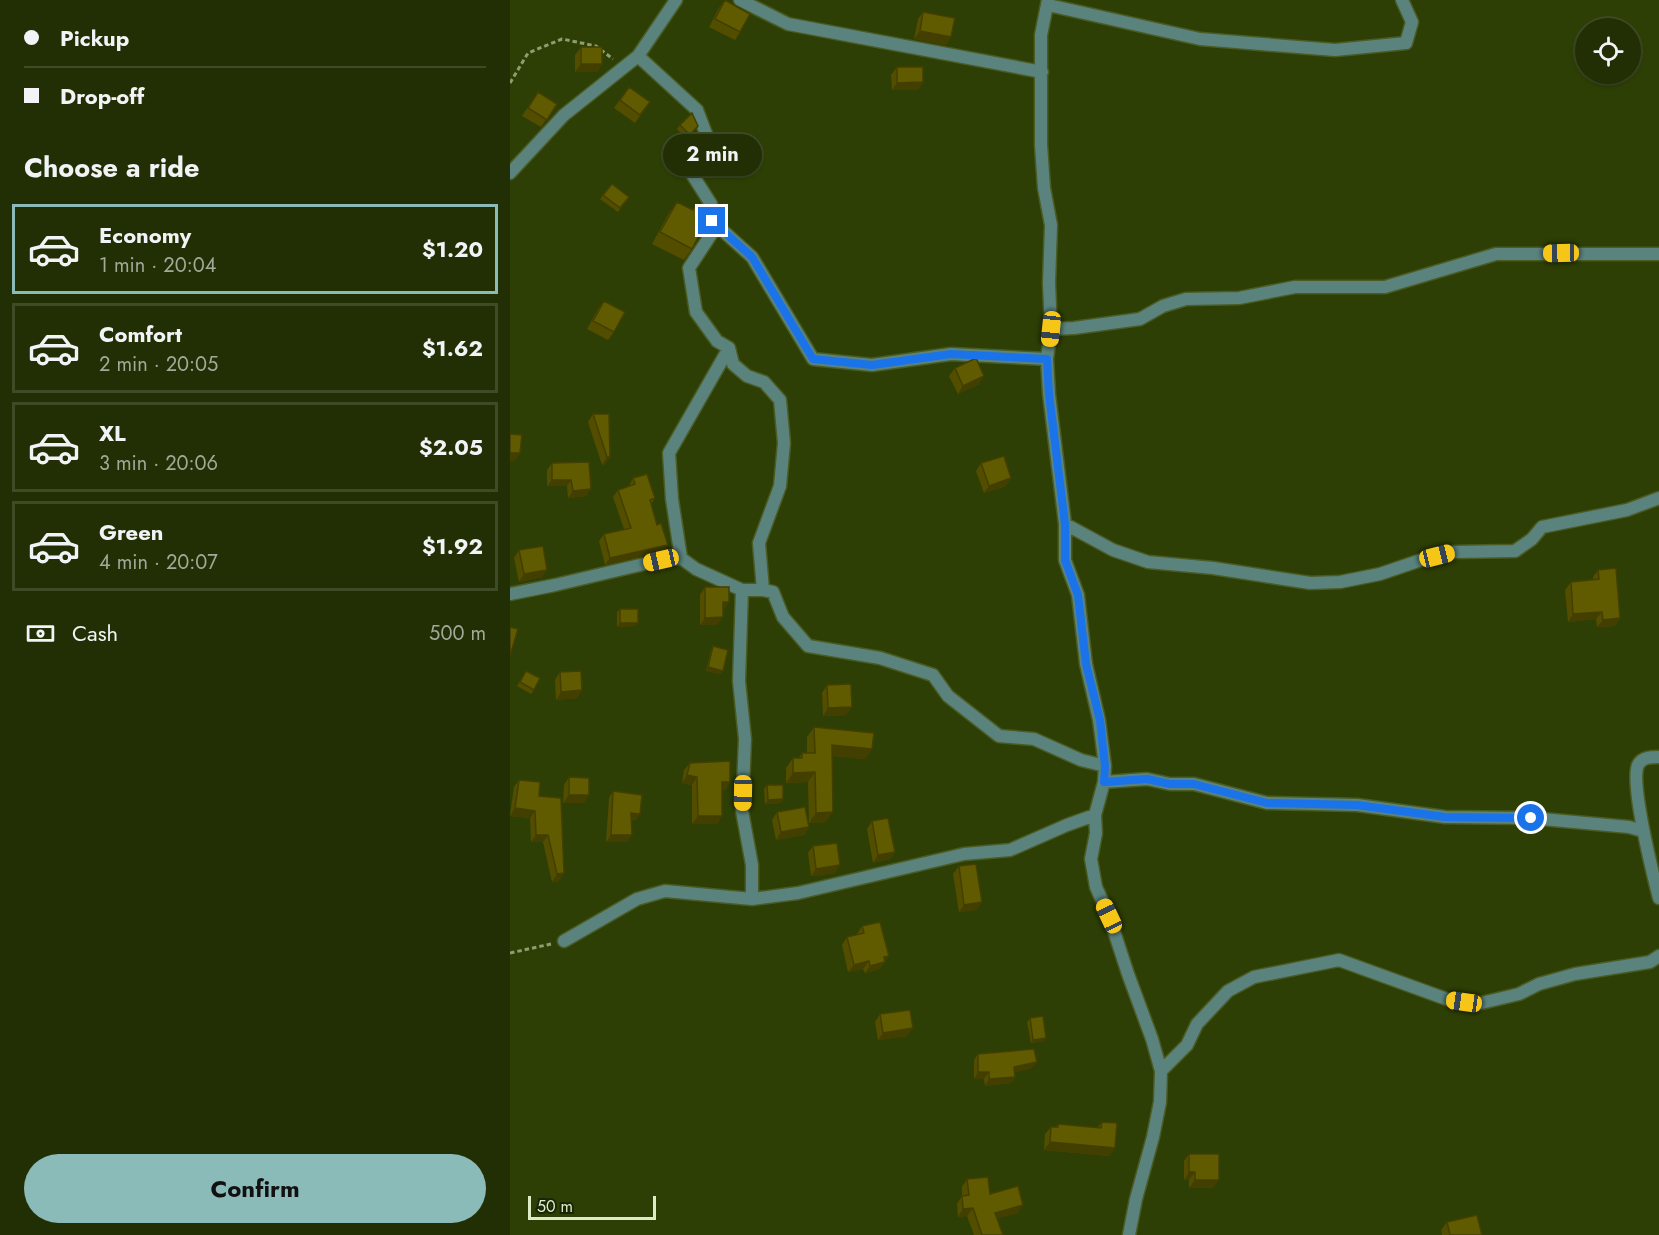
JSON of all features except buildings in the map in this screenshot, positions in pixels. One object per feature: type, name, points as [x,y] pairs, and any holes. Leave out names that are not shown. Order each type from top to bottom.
[{"type":"street","points":[[510,173],[564,115],[639,56],[676,0]]},
{"type":"street","points":[[740,0],[788,24],[1042,72]]},
{"type":"street","points":[[1129,1235],[1160,1102],[1161,1071],[1109,916],[1096,887],[1091,859],[1096,832],[1095,815],[1104,782],[1105,766],[1100,720],[1086,664],[1078,595],[1065,560],[1065,524],[1049,394],[1047,359],[1051,329],[1049,283],[1051,225],[1043,177],[1041,145],[1041,35],[1048,2],[1200,39],[1335,50],[1406,43],[1412,22],[1402,0]]},
{"type":"street","points":[[639,56],[697,110],[708,139],[683,160],[711,204],[712,233],[689,268],[696,312],[717,341],[729,348],[733,364],[747,376],[764,381],[780,400],[784,443],[780,486],[759,543],[763,590]]},
{"type":"street","points":[[712,221],[752,257],[813,359],[872,365],[951,354],[1047,359]]},
{"type":"street","points":[[1051,329],[1140,319],[1163,306],[1186,299],[1239,298],[1295,287],[1385,287],[1496,254],[1659,254]]},
{"type":"street","points":[[681,558],[672,499],[669,453],[729,348]]},
{"type":"street","points":[[1065,524],[1113,550],[1148,562],[1213,568],[1310,583],[1380,574],[1453,552],[1515,551],[1532,539],[1542,527],[1628,510],[1659,498]]},
{"type":"street","points":[[510,594],[661,560],[681,558],[696,569],[742,590],[772,592],[783,617],[808,646],[880,658],[933,675],[948,696],[999,736],[1034,739],[1081,760],[1105,766]]},
{"type":"street","points":[[742,590],[739,681],[745,739],[742,811],[752,865],[752,899]]},
{"type":"street","points":[[1659,757],[1642,760],[1638,765],[1637,782],[1643,831],[1659,898]]},
{"type":"street","points":[[1104,782],[1147,779],[1170,784],[1194,784],[1267,803],[1357,805],[1445,817],[1531,818],[1629,827],[1643,831]]},
{"type":"street","points":[[564,941],[637,899],[665,891],[752,899],[798,892],[964,854],[1010,850],[1095,815]]},
{"type":"street","points":[[1161,1071],[1187,1045],[1197,1024],[1228,991],[1254,976],[1339,960],[1452,1001],[1477,1004],[1519,994],[1539,984],[1575,974],[1650,962],[1659,956]]},
{"type":"path","points":[[510,83],[528,53],[562,39],[596,46],[624,67]]},
{"type":"path","points":[[510,952],[564,941]]},
{"type":"route","points":[[712,221],[752,257],[813,359],[872,365],[951,354],[1047,359],[1049,394],[1065,524],[1065,560],[1078,595],[1086,664],[1100,720],[1105,766],[1104,782],[1147,779],[1170,784],[1194,784],[1267,803],[1357,805],[1445,817],[1531,818]]}]
